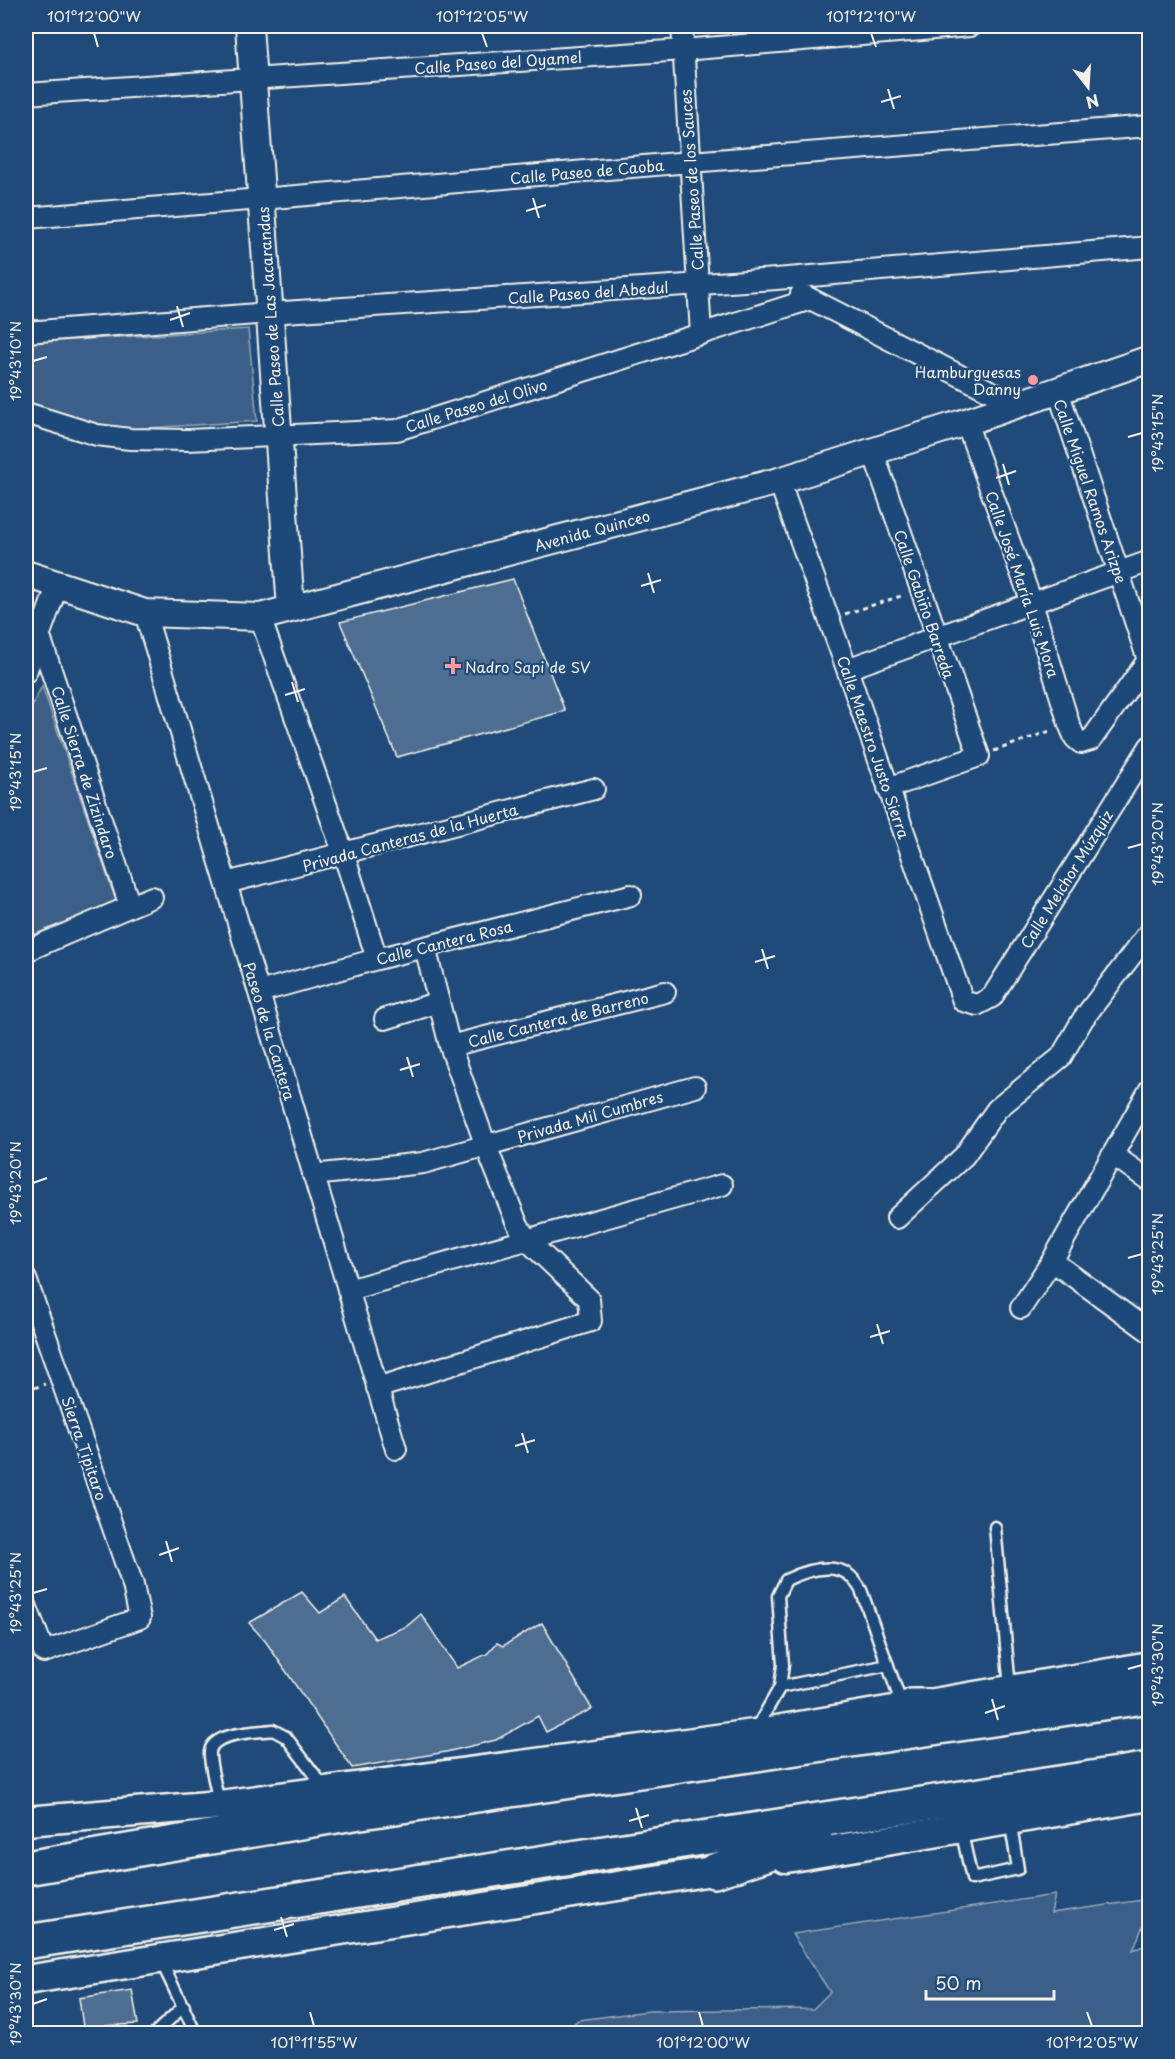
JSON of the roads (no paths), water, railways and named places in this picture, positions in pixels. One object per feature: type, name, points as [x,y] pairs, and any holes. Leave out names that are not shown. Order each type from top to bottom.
[{"type":"highway","points":[[26,1868],[354,1813],[1149,1696]]},
{"type":"highway","points":[[908,1707],[1084,1706]]},
{"type":"highway","points":[[26,1942],[1149,1769]]},
{"type":"highway","points":[[714,1871],[907,1807]]},
{"type":"main road","points":[[26,1821],[220,1806],[753,1734],[1149,1666]]},
{"type":"main road","points":[[26,1980],[714,1871],[1149,1796]]},
{"type":"street","name":"Calle Paseo de Las Jacarandas","points":[[249,26],[291,609]]},
{"type":"street","name":"Calle Paseo de los Sauces","points":[[682,26],[701,334]]},
{"type":"street","name":"Calle Paseo del Oyamel","points":[[26,94],[683,50],[970,26]]},
{"type":"street","name":"Calle Paseo de Caoba","points":[[26,218],[1149,126]]},
{"type":"street","name":"Calle Paseo del Abedul","points":[[26,332],[269,313],[698,285],[1149,247]]},
{"type":"street","points":[[776,279],[1017,405]]},
{"type":"street","name":"Calle Paseo del Olivo","points":[[26,413],[97,435],[130,439],[188,440],[397,430],[811,299]]},
{"type":"street","name":"Avenida Quinceo","points":[[26,574],[145,613],[260,617],[778,481],[1149,361]]},
{"type":"street","name":"Calle Miguel Ramos Arizpe","points":[[1058,391],[1148,660],[1143,684]]},
{"type":"street","name":"Calle José María Luis Mora","points":[[966,422],[1032,603],[1075,738],[1081,743],[1091,740],[1143,684]]},
{"type":"street","name":"Calle Gabiño Barreda","points":[[873,452],[979,756],[888,788]]},
{"type":"street","name":"Calle Maestro Justo Sierra","points":[[778,481],[847,669],[963,1001],[977,1005]]},
{"type":"street","points":[[847,669],[1149,561]]},
{"type":"street","points":[[26,672],[58,584]]},
{"type":"street","name":"Paseo de la Cantera","points":[[145,613],[396,1449]]},
{"type":"street","points":[[260,617],[344,855],[377,959]]},
{"type":"street","name":"Calle Sierra de Zizindaro","points":[[40,637],[130,906]]},
{"type":"street","name":"Calle Melchor Múzquiz","points":[[977,1005],[992,998],[1149,746]]},
{"type":"street","name":"Privada Canteras de la Huerta","points":[[226,883],[344,855],[594,789]]},
{"type":"street","name":"Calle Cantera Rosa","points":[[259,992],[377,959],[631,895]]},
{"type":"street","points":[[26,951],[152,897]]},
{"type":"street","points":[[897,1218],[964,1156],[997,1109],[1061,1057],[1083,1019],[1149,931]]},
{"type":"street","points":[[377,1388],[591,1321],[589,1299],[526,1239],[516,1221],[450,1046],[425,947]]},
{"type":"street","name":"Calle Cantera de Barreno","points":[[450,1046],[665,992]]},
{"type":"street","points":[[385,1019],[439,1002]]},
{"type":"street","name":"Privada Mil Cumbres","points":[[314,1175],[423,1163],[695,1087]]},
{"type":"street","points":[[1021,1308],[1052,1261],[1149,1089]]},
{"type":"street","points":[[1113,1155],[1149,1181]]},
{"type":"street","points":[[348,1290],[722,1185]]},
{"type":"street","points":[[1052,1261],[1149,1332]]},
{"type":"street","name":"Sierra Tipitaro","points":[[26,1279],[133,1585],[140,1618],[44,1652],[26,1605]]},
{"type":"lane","points":[[995,1527],[1010,1690]]},
{"type":"lane","points":[[753,1734],[780,1687],[783,1665],[778,1596],[786,1580],[805,1571],[832,1569],[848,1574],[855,1582],[861,1590],[888,1665],[908,1707]]},
{"type":"lane","points":[[780,1687],[888,1665]]},
{"type":"lane","points":[[220,1806],[210,1751],[215,1741],[225,1736],[273,1730],[280,1732],[327,1791]]},
{"type":"lane","points":[[961,1828],[972,1879],[1018,1869],[1010,1820]]},
{"type":"lane","points":[[160,1959],[196,2034]]},
{"type":"lane","points":[[154,2034],[184,2006]]},
{"type":"place","name":"Hamburguesas Danny","points":[[1033,380]]},
{"type":"place","name":"Nadro Sapi de SV","points":[[453,666]]}]
